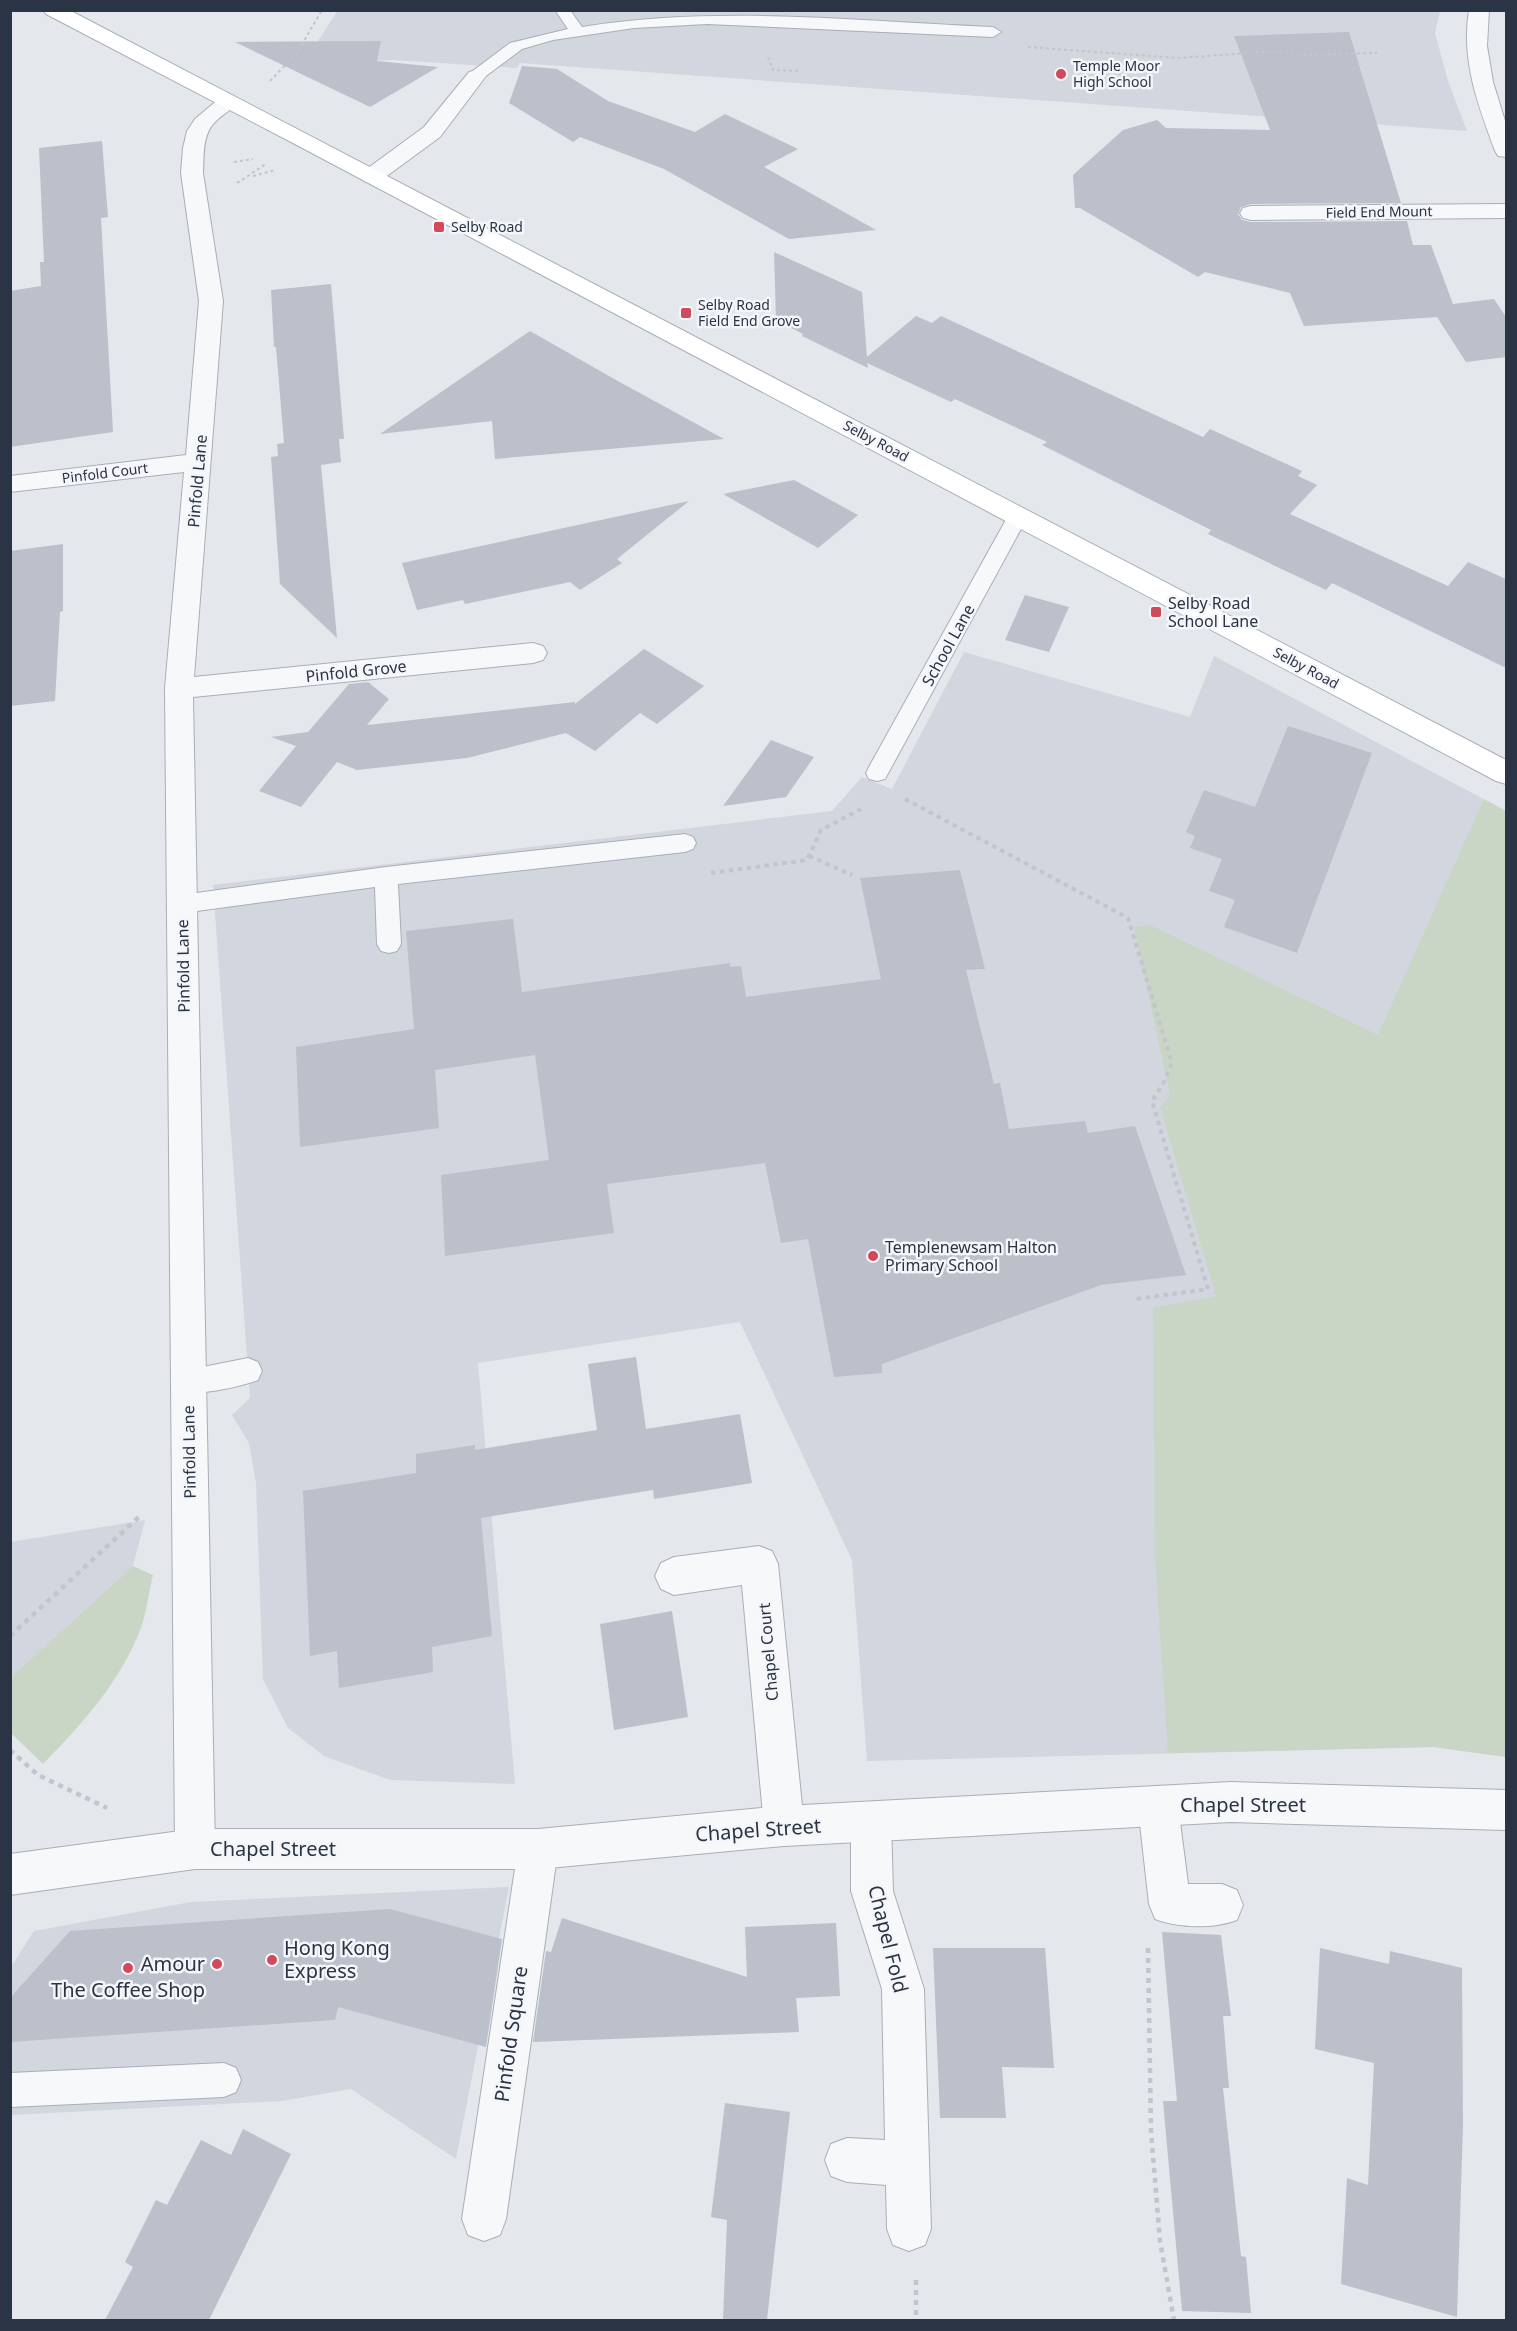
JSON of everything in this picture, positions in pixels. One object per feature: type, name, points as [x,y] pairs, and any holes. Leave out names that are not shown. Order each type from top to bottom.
[{"type":"main road","name":"Selby Road","points":[[53,10],[1506,773]]},
{"type":"street","points":[[1479,10],[1474,32],[1477,61],[1506,151]]},
{"type":"street","points":[[372,176],[432,132],[476,76]]},
{"type":"street","name":"Pinfold Lane","points":[[195,1850],[179,688],[211,301],[192,173],[195,133],[204,119],[237,105]]},
{"type":"street","name":"Field End Mount","points":[[1251,213],[1506,211]]},
{"type":"street","name":"Pinfold Court","points":[[10,484],[199,462]]},
{"type":"street","name":"Pinfold Grove","points":[[179,688],[533,653]]},
{"type":"street","name":"Chapel Court","points":[[674,1576],[759,1564],[784,1826]]},
{"type":"street","name":"Chapel Street","points":[[10,1875],[195,1850],[538,1849],[784,1826],[1231,1802],[1506,1810]]},
{"type":"street","points":[[1158,1806],[1170,1905],[1222,1905]]},
{"type":"street","name":"Chapel Fold","points":[[871,1823],[872,1891],[903,1989],[909,2229]]},
{"type":"street","name":"Pinfold Square","points":[[484,2219],[538,1849]]},
{"type":"street","points":[[847,2160],[908,2163]]},
{"type":"lane","points":[[562,10],[578,32]]},
{"type":"lane","points":[[476,76],[516,46],[578,32],[634,23],[707,20],[993,32]]},
{"type":"lane","name":"School Lane","points":[[879,782],[1018,516]]},
{"type":"lane","points":[[182,904],[386,876],[685,843]]},
{"type":"lane","points":[[386,876],[389,944]]},
{"type":"lane","points":[[188,1381],[248,1371]]},
{"type":"lane","points":[[10,2090],[224,2080]]},
{"type":"path","points":[[237,105],[297,52],[322,10]]},
{"type":"path","points":[[1025,46],[1179,58],[1277,51],[1301,55],[1377,53]]},
{"type":"path","points":[[228,186],[247,178],[273,157]]},
{"type":"path","points":[[703,874],[807,860],[821,830],[846,815],[881,800],[879,782]]},
{"type":"path","points":[[879,782],[898,795],[1128,918],[1172,1063],[1163,1084],[1152,1101],[1208,1288],[1136,1299]]},
{"type":"path","points":[[809,856],[852,875]]},
{"type":"path","points":[[10,1636],[190,1470]]},
{"type":"path","points":[[10,1750],[38,1776],[111,1810]]},
{"type":"path","points":[[1170,1905],[1147,1930],[1151,2131],[1160,2241],[1174,2320]]},
{"type":"path","points":[[916,2292],[916,2320]]},
{"type":"shaded area","name":"Temple Moor High School","points":[[338,10],[1440,11],[1435,33],[1448,81],[1467,131],[520,63],[517,68],[393,60],[304,63]]},
{"type":"shaded area","name":"Templenewsam Halton Primary School","points":[[964,652],[1190,717],[1214,656],[1506,811],[1506,1757],[1434,1747],[867,1761],[852,1560],[740,1322],[478,1363],[515,1784],[390,1780],[324,1756],[288,1728],[263,1679],[256,1483],[249,1443],[232,1415],[250,1398],[213,885],[832,811],[862,777],[892,789]]},
{"type":"shaded area","points":[[145,1520],[133,1566],[11,1677],[11,1542]]},
{"type":"shaded area","points":[[509,1887],[456,2159],[351,2089],[282,2101],[11,2115],[11,1967],[34,1931],[191,1902]]},
{"type":"green space","points":[[1484,799],[1506,811],[1506,1757],[1434,1747],[1168,1753],[1155,1558],[1153,1308],[1216,1296],[1160,1107],[1170,1096],[1134,927],[1150,925],[1378,1035]]},
{"type":"green space","points":[[133,1566],[153,1575],[144,1619],[134,1645],[124,1664],[87,1717],[43,1764],[11,1733],[11,1677]]},
{"type":"building","points":[[1349,32],[1401,203],[1251,204],[1241,207],[1238,214],[1242,220],[1251,222],[1407,221],[1413,245],[1431,245],[1453,304],[1494,299],[1506,317],[1506,357],[1466,362],[1437,317],[1304,326],[1290,293],[1205,272],[1198,277],[1080,208],[1075,208],[1073,175],[1123,130],[1157,120],[1166,128],[1270,130],[1234,36]]},
{"type":"building","points":[[381,41],[377,61],[438,67],[370,107],[235,42]]},
{"type":"building","points":[[522,66],[557,69],[608,101],[695,132],[725,114],[798,149],[764,167],[876,230],[789,239],[664,169],[580,137],[573,142],[509,103]]},
{"type":"building","points":[[102,141],[108,217],[101,218],[113,432],[10,447],[10,291],[41,286],[40,262],[44,262],[39,148]]},
{"type":"building","points":[[774,252],[862,292],[867,357],[916,316],[932,323],[941,316],[1203,437],[1210,429],[1302,471],[1298,476],[1317,485],[1290,514],[1448,586],[1468,562],[1506,579],[1506,668],[1332,583],[1326,590],[1208,534],[1211,530],[1042,445],[1047,442],[955,399],[951,402],[867,363],[868,368],[802,336],[803,334],[776,320]]},
{"type":"building","points":[[331,284],[344,439],[339,439],[341,462],[321,465],[337,638],[280,584],[271,457],[278,456],[277,444],[284,443],[276,347],[274,347],[271,290]]},
{"type":"building","points":[[530,331],[724,439],[495,459],[492,421],[380,434]]},
{"type":"building","points":[[794,480],[858,515],[818,548],[723,494]]},
{"type":"building","points":[[689,501],[617,559],[622,563],[580,590],[570,582],[465,604],[463,600],[417,610],[402,563]]},
{"type":"building","points":[[63,544],[63,611],[60,612],[55,701],[10,706],[10,551]]},
{"type":"building","points":[[1025,595],[1069,607],[1049,652],[1005,640]]},
{"type":"building","points":[[644,649],[704,686],[657,724],[640,713],[595,751],[566,733],[467,758],[357,770],[337,762],[301,807],[259,791],[296,746],[271,737],[308,732],[349,684],[368,682],[389,699],[367,725],[575,702],[575,704]]},
{"type":"building","points":[[1288,726],[1372,753],[1297,953],[1224,927],[1235,900],[1209,891],[1222,859],[1190,848],[1195,836],[1186,832],[1204,790],[1255,807]]},
{"type":"building","points":[[771,740],[814,757],[786,797],[723,806]]},
{"type":"building","points":[[960,870],[985,969],[966,970],[994,1084],[1000,1083],[1009,1129],[1085,1121],[1088,1133],[1135,1126],[1186,1275],[1101,1285],[882,1364],[882,1373],[834,1377],[808,1239],[781,1243],[765,1163],[607,1184],[614,1233],[445,1256],[441,1175],[549,1160],[535,1055],[435,1070],[439,1128],[300,1147],[296,1047],[414,1029],[406,931],[513,919],[522,992],[730,963],[730,967],[741,966],[746,997],[881,979],[860,878]]},
{"type":"building","points":[[636,1357],[646,1429],[740,1414],[752,1483],[654,1499],[653,1490],[481,1518],[492,1636],[432,1647],[433,1672],[339,1688],[337,1651],[310,1656],[303,1491],[416,1473],[416,1454],[475,1445],[475,1450],[597,1430],[588,1364]]},
{"type":"building","points":[[672,1611],[688,1717],[614,1730],[600,1624]]},
{"type":"building","points":[[390,1909],[502,1939],[486,2047],[338,2007],[335,2020],[10,2042],[10,1998],[70,1931]]},
{"type":"building","points":[[562,1918],[747,1977],[745,1927],[836,1923],[840,1996],[796,1998],[799,2032],[533,2042],[546,1951],[551,1952]]},
{"type":"building","points":[[1162,1932],[1221,1935],[1231,2016],[1223,2016],[1229,2088],[1223,2088],[1241,2256],[1246,2257],[1251,2313],[1182,2311],[1163,2101],[1177,2101]]},
{"type":"building","points":[[933,1948],[1045,1948],[1054,2068],[1002,2067],[1006,2118],[940,2118]]},
{"type":"building","points":[[1320,1948],[1389,1964],[1390,1951],[1462,1968],[1463,2124],[1457,2317],[1341,2284],[1347,2178],[1368,2185],[1374,2063],[1315,2049]]},
{"type":"building","points":[[725,2103],[790,2112],[767,2320],[723,2320],[727,2220],[711,2217]]},
{"type":"building","points":[[243,2129],[291,2154],[209,2320],[105,2320],[133,2267],[125,2262],[156,2200],[167,2205],[201,2140],[231,2155]]},
{"type":"place","name":"Temple Moor High School","points":[[1061,74]]},
{"type":"place","name":"Selby Road","points":[[439,227]]},
{"type":"place","name":"Selby Road Field End Grove","points":[[686,313]]},
{"type":"place","name":"Selby Road School Lane","points":[[1156,612]]},
{"type":"place","name":"Templenewsam Halton Primary School","points":[[873,1256]]},
{"type":"place","name":"Hong Kong Express","points":[[272,1960]]},
{"type":"place","name":"Amour","points":[[217,1964]]},
{"type":"place","name":"The Coffee Shop","points":[[128,1968]]}]
